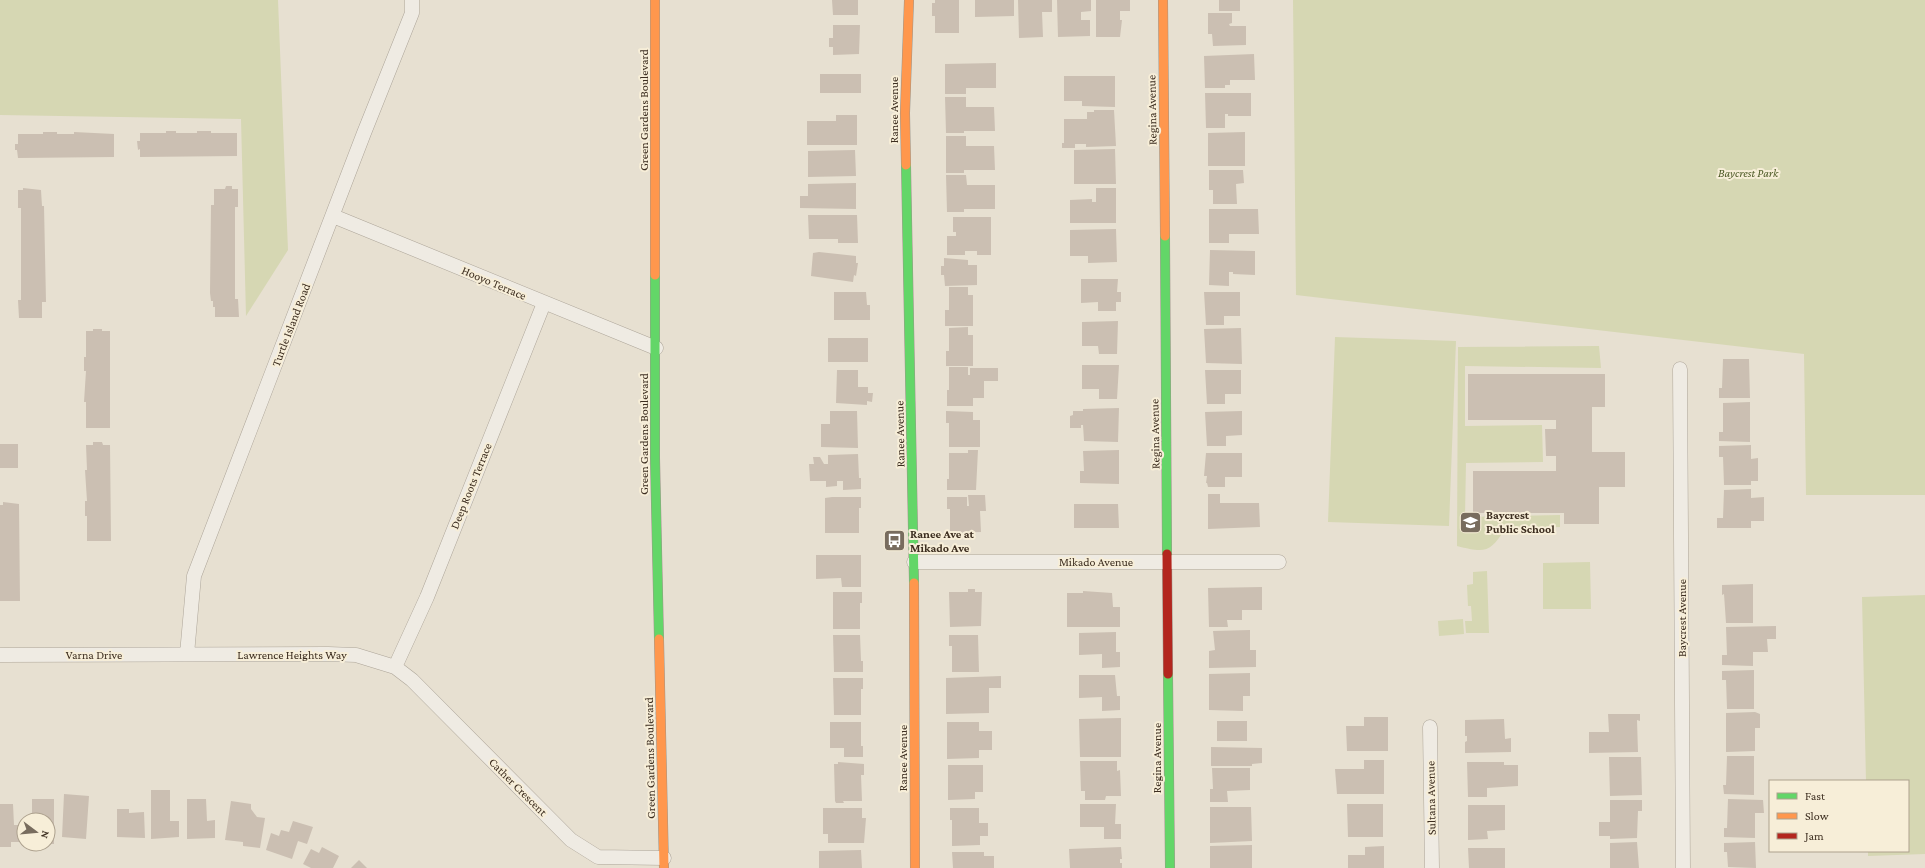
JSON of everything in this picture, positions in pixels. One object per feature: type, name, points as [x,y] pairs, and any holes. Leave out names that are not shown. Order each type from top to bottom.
[{"type":"street","name":"Turtle Island Road","points":[[187,654],[194,576],[364,133],[412,13],[412,0]]},
{"type":"street","name":"Green Gardens Boulevard","points":[[655,0],[655,458],[664,863]]},
{"type":"street","name":"Ranee Avenue","points":[[909,0],[905,113],[914,562],[915,868]]},
{"type":"street","name":"Regina Avenue","points":[[1163,0],[1170,868]]},
{"type":"street","name":"Hooyo Terrace","points":[[333,216],[544,304],[656,348]]},
{"type":"street","name":"Deep Roots Terrace","points":[[395,667],[426,597],[544,304]]},
{"type":"street","name":"Baycrest Avenue","points":[[1680,369],[1683,868]]},
{"type":"street","name":"Mikado Avenue","points":[[914,562],[1278,562]]},
{"type":"street","name":"Varna Drive","points":[[0,655],[187,654]]},
{"type":"street","name":"Lawrence Heights Way","points":[[187,654],[356,655],[395,667]]},
{"type":"street","name":"Cather Crescent","points":[[395,667],[412,680],[571,840],[598,857],[664,863]]},
{"type":"street","name":"Sultana Avenue","points":[[1430,727],[1432,868]]},
{"type":"green space","points":[[0,0],[278,0],[288,250],[246,316],[241,119],[0,115]]},
{"type":"green space","name":"Baycrest Park","points":[[1293,0],[1925,0],[1925,495],[1806,495],[1804,354],[1296,295]]},
{"type":"green space","points":[[1335,337],[1456,341],[1449,526],[1328,522]]},
{"type":"green space","points":[[1599,346],[1601,368],[1465,366],[1465,426],[1542,425],[1543,462],[1466,463],[1465,517],[1560,515],[1560,527],[1505,529],[1491,547],[1481,550],[1457,546],[1458,347]]},
{"type":"green space","points":[[1590,562],[1591,609],[1543,609],[1543,563]]},
{"type":"green space","points":[[1487,571],[1489,633],[1466,633],[1465,621],[1472,621],[1471,606],[1468,606],[1467,585],[1473,584],[1473,572]]},
{"type":"green space","points":[[1925,595],[1925,854],[1868,856],[1868,852],[1909,852],[1909,780],[1866,780],[1862,597]]},
{"type":"green space","points":[[1463,619],[1464,634],[1439,636],[1438,621]]},
{"type":"building","points":[[832,0],[858,0],[858,15],[833,15]]},
{"type":"building","points":[[935,0],[959,0],[959,33],[935,33],[935,16],[932,16],[932,3],[935,3]]},
{"type":"building","points":[[975,0],[1014,0],[1014,16],[975,17]]},
{"type":"building","points":[[1018,0],[1052,0],[1052,12],[1042,12],[1043,37],[1019,38]]},
{"type":"building","points":[[1057,0],[1091,0],[1091,11],[1081,12],[1081,20],[1090,20],[1090,36],[1058,37]]},
{"type":"building","points":[[1096,0],[1130,0],[1130,11],[1120,11],[1120,20],[1122,20],[1120,37],[1096,37]]},
{"type":"building","points":[[1219,0],[1240,0],[1240,11],[1219,11]]},
{"type":"building","points":[[1208,13],[1232,13],[1232,23],[1229,24],[1230,26],[1246,26],[1246,45],[1213,46],[1212,34],[1208,34]]},
{"type":"building","points":[[833,25],[860,25],[859,54],[833,55],[833,47],[829,47],[829,38],[833,38]]},
{"type":"building","points":[[1254,54],[1255,80],[1230,80],[1230,85],[1225,85],[1225,88],[1205,88],[1204,56]]},
{"type":"building","points":[[996,63],[996,88],[966,88],[966,94],[945,94],[945,64]]},
{"type":"building","points":[[820,74],[861,74],[861,93],[820,93]]},
{"type":"building","points":[[1064,76],[1115,76],[1115,107],[1082,106],[1082,101],[1064,101]]},
{"type":"building","points":[[1205,93],[1251,93],[1251,116],[1228,116],[1228,114],[1225,114],[1225,128],[1206,128]]},
{"type":"building","points":[[945,97],[966,97],[966,107],[994,107],[995,131],[964,131],[964,133],[946,133]]},
{"type":"building","points":[[1094,110],[1114,110],[1116,146],[1086,147],[1086,144],[1075,144],[1075,148],[1062,148],[1062,143],[1064,143],[1064,119],[1087,119],[1087,112],[1094,112]]},
{"type":"building","points":[[836,115],[857,115],[857,145],[807,145],[807,121],[836,121]]},
{"type":"building","points":[[166,131],[176,131],[176,133],[211,131],[211,133],[237,133],[237,156],[140,157],[140,149],[138,150],[137,141],[140,141],[140,133],[166,133]]},
{"type":"building","points":[[43,132],[57,132],[57,134],[74,134],[74,132],[114,134],[114,157],[18,158],[17,150],[15,150],[15,144],[18,144],[18,134],[43,134]]},
{"type":"building","points":[[1245,132],[1245,166],[1208,166],[1208,133]]},
{"type":"building","points":[[946,136],[966,136],[966,146],[994,146],[995,170],[964,170],[964,173],[946,173]]},
{"type":"building","points":[[1115,149],[1116,184],[1074,184],[1074,150]]},
{"type":"building","points":[[855,150],[856,176],[808,177],[808,151]]},
{"type":"building","points":[[1209,170],[1243,170],[1244,183],[1236,184],[1237,204],[1213,204],[1213,190],[1209,190]]},
{"type":"building","points":[[946,175],[966,175],[967,185],[995,185],[995,209],[964,209],[964,212],[947,212]]},
{"type":"building","points":[[856,183],[856,209],[800,208],[800,196],[808,196],[808,184]]},
{"type":"building","points":[[226,186],[232,186],[232,189],[238,189],[238,207],[235,207],[235,299],[238,299],[239,317],[215,317],[215,307],[213,307],[213,301],[211,301],[210,293],[211,205],[214,205],[214,189],[225,189]]},
{"type":"building","points":[[23,188],[41,190],[42,206],[44,206],[46,302],[42,302],[42,318],[19,318],[18,300],[21,300],[21,208],[18,208],[18,190],[23,190]]},
{"type":"building","points":[[1096,188],[1116,188],[1116,223],[1070,223],[1070,200],[1092,199],[1092,202],[1096,202]]},
{"type":"building","points":[[1209,209],[1258,209],[1259,234],[1229,234],[1229,243],[1209,243]]},
{"type":"building","points":[[808,215],[857,215],[858,243],[838,243],[838,239],[809,239]]},
{"type":"building","points":[[953,217],[991,217],[991,255],[977,255],[977,251],[965,251],[965,255],[947,255],[947,236],[956,236],[956,232],[953,232]]},
{"type":"building","points":[[1116,229],[1117,262],[1088,263],[1088,256],[1070,256],[1070,230]]},
{"type":"building","points":[[1210,250],[1255,251],[1255,275],[1233,274],[1233,272],[1229,272],[1229,286],[1209,285]]},
{"type":"building","points":[[819,252],[856,256],[856,263],[858,263],[856,276],[854,275],[853,282],[811,276],[813,253]]},
{"type":"building","points":[[944,258],[968,260],[968,265],[977,265],[977,285],[945,286],[944,275],[941,275],[941,266],[944,266]]},
{"type":"building","points":[[1081,279],[1118,279],[1117,292],[1121,292],[1121,302],[1116,302],[1116,311],[1098,311],[1098,302],[1081,303]]},
{"type":"building","points":[[949,287],[968,287],[968,295],[973,295],[973,326],[945,326],[945,310],[949,310]]},
{"type":"building","points":[[834,292],[866,292],[867,305],[870,305],[870,320],[834,320]]},
{"type":"building","points":[[1204,292],[1240,292],[1240,316],[1224,316],[1224,325],[1206,325]]},
{"type":"building","points":[[1118,321],[1117,354],[1099,354],[1098,346],[1082,346],[1082,322]]},
{"type":"building","points":[[968,327],[968,335],[973,335],[973,366],[946,366],[946,351],[949,351],[949,328]]},
{"type":"building","points":[[1241,328],[1242,364],[1206,363],[1204,329]]},
{"type":"building","points":[[93,329],[110,331],[110,428],[86,428],[86,402],[84,402],[86,371],[84,371],[84,357],[86,357],[86,331],[93,331]]},
{"type":"building","points":[[828,338],[868,338],[868,362],[828,362]]},
{"type":"building","points":[[1723,359],[1749,359],[1750,398],[1719,398],[1719,388],[1722,388]]},
{"type":"building","points":[[1082,365],[1119,365],[1117,399],[1099,399],[1099,389],[1082,389]]},
{"type":"building","points":[[949,367],[968,367],[968,375],[970,375],[970,368],[998,368],[998,381],[984,381],[984,398],[973,398],[973,406],[947,406]]},
{"type":"building","points":[[837,370],[858,370],[858,387],[868,387],[868,393],[873,393],[872,402],[867,401],[867,405],[836,403]]},
{"type":"building","points":[[1205,370],[1241,370],[1241,394],[1225,394],[1225,404],[1207,404]]},
{"type":"building","points":[[1468,374],[1605,374],[1605,407],[1592,407],[1592,452],[1625,452],[1625,487],[1599,487],[1599,524],[1564,524],[1564,513],[1473,513],[1473,471],[1556,471],[1556,456],[1546,456],[1545,429],[1556,429],[1556,420],[1468,420]]},
{"type":"building","points":[[1750,402],[1750,442],[1719,441],[1719,432],[1723,432],[1723,403]]},
{"type":"building","points":[[1119,408],[1118,442],[1084,441],[1083,425],[1081,425],[1081,428],[1070,428],[1070,416],[1073,415],[1073,411],[1083,411],[1083,409]]},
{"type":"building","points":[[830,411],[857,411],[858,448],[821,447],[821,424],[830,424]]},
{"type":"building","points":[[946,411],[973,412],[973,420],[980,420],[980,447],[949,447],[949,423],[946,423]]},
{"type":"building","points":[[1242,411],[1242,435],[1226,436],[1226,446],[1207,446],[1205,412]]},
{"type":"building","points":[[93,442],[102,442],[103,445],[110,445],[111,541],[87,541],[87,516],[85,516],[85,501],[87,501],[85,470],[87,470],[86,445],[93,445]]},
{"type":"building","points":[[0,444],[18,444],[18,468],[0,468]]},
{"type":"building","points":[[1751,445],[1751,459],[1758,458],[1758,481],[1751,481],[1751,485],[1724,485],[1723,457],[1719,457],[1719,446]]},
{"type":"building","points":[[968,450],[978,450],[976,490],[947,490],[947,479],[949,479],[949,453],[968,453]]},
{"type":"building","points":[[1119,450],[1119,484],[1080,483],[1080,471],[1084,471],[1083,451]]},
{"type":"building","points":[[1206,453],[1242,453],[1242,477],[1225,477],[1225,487],[1208,487],[1206,483],[1207,476],[1204,476]]},
{"type":"building","points":[[858,454],[861,489],[843,490],[843,481],[837,481],[837,486],[826,487],[826,481],[810,481],[809,464],[814,464],[813,457],[820,457],[824,464],[828,464],[828,455]]},
{"type":"building","points":[[1751,489],[1751,498],[1764,497],[1764,521],[1751,521],[1751,528],[1717,528],[1717,518],[1723,518],[1724,490]]},
{"type":"building","points":[[1208,494],[1220,494],[1220,503],[1259,503],[1260,527],[1208,529]]},
{"type":"building","points":[[968,495],[985,495],[986,511],[980,511],[981,532],[950,533],[950,509],[947,509],[947,497],[967,497],[967,506],[969,506]]},
{"type":"building","points":[[861,497],[861,508],[859,508],[859,533],[825,533],[825,498]]},
{"type":"building","points":[[3,502],[19,504],[20,601],[0,601],[0,505],[3,505]]},
{"type":"building","points":[[1074,504],[1118,504],[1119,528],[1074,528]]},
{"type":"building","points":[[816,555],[861,555],[861,587],[842,587],[841,578],[816,579]]},
{"type":"building","points":[[1753,584],[1753,623],[1726,623],[1722,585]]},
{"type":"building","points":[[1262,587],[1262,610],[1242,610],[1242,620],[1227,620],[1228,627],[1209,627],[1208,588]]},
{"type":"building","points":[[968,589],[975,589],[975,592],[982,592],[981,626],[950,627],[949,592],[968,592]]},
{"type":"building","points":[[1083,591],[1112,593],[1113,607],[1120,607],[1120,627],[1067,627],[1067,593],[1083,593]]},
{"type":"building","points":[[833,592],[862,592],[862,603],[860,603],[860,629],[833,629]]},
{"type":"building","points":[[1776,626],[1776,639],[1767,639],[1768,652],[1753,652],[1753,666],[1722,665],[1722,655],[1727,655],[1726,627]]},
{"type":"building","points":[[1250,630],[1250,650],[1256,650],[1256,667],[1209,668],[1209,651],[1215,650],[1213,631]]},
{"type":"building","points":[[1116,632],[1116,652],[1120,652],[1120,667],[1102,668],[1102,654],[1079,655],[1079,633]]},
{"type":"building","points":[[833,635],[860,635],[863,672],[834,672]]},
{"type":"building","points":[[949,635],[978,635],[979,672],[952,672],[952,646],[949,646]]},
{"type":"building","points":[[1754,670],[1754,709],[1727,709],[1726,680],[1722,680],[1722,671]]},
{"type":"building","points":[[1250,673],[1250,696],[1243,696],[1243,711],[1209,710],[1209,674]]},
{"type":"building","points":[[1079,675],[1115,675],[1117,696],[1120,696],[1120,710],[1102,711],[1102,697],[1079,698]]},
{"type":"building","points":[[1001,676],[1001,688],[989,688],[989,713],[946,714],[946,678]]},
{"type":"building","points":[[833,678],[863,678],[863,689],[861,689],[861,715],[834,715]]},
{"type":"building","points":[[1755,712],[1760,714],[1760,728],[1755,728],[1755,751],[1726,752],[1726,713]]},
{"type":"building","points":[[1608,714],[1640,714],[1640,721],[1637,720],[1638,752],[1589,753],[1589,732],[1609,732]]},
{"type":"building","points":[[1364,717],[1388,717],[1388,751],[1347,751],[1346,726],[1364,726]]},
{"type":"building","points":[[1121,718],[1121,757],[1080,757],[1079,719]]},
{"type":"building","points":[[1504,719],[1505,739],[1511,738],[1511,752],[1465,753],[1465,742],[1467,741],[1467,736],[1465,736],[1465,720]]},
{"type":"building","points":[[1217,721],[1247,721],[1247,741],[1217,741]]},
{"type":"building","points":[[830,722],[861,722],[861,746],[863,746],[863,757],[844,757],[844,748],[830,748]]},
{"type":"building","points":[[947,722],[979,722],[979,731],[992,731],[992,750],[979,750],[979,758],[947,759]]},
{"type":"building","points":[[1211,747],[1262,748],[1262,763],[1252,764],[1252,766],[1211,766]]},
{"type":"building","points":[[1727,756],[1754,756],[1754,795],[1724,794],[1723,785],[1726,785]]},
{"type":"building","points":[[1609,757],[1641,757],[1642,795],[1610,796]]},
{"type":"building","points":[[1364,760],[1384,760],[1384,794],[1337,794],[1335,769],[1364,769]]},
{"type":"building","points":[[1080,761],[1117,761],[1117,771],[1120,770],[1121,796],[1106,796],[1105,800],[1085,800],[1085,791],[1081,791]]},
{"type":"building","points":[[838,762],[864,764],[864,775],[861,775],[862,801],[843,801],[844,803],[836,803],[834,764],[838,764]]},
{"type":"building","points":[[1467,762],[1504,762],[1504,765],[1518,765],[1518,786],[1487,788],[1487,797],[1468,797]]},
{"type":"building","points":[[948,765],[983,765],[983,792],[975,792],[975,799],[948,800]]},
{"type":"building","points":[[1212,768],[1250,768],[1250,790],[1227,791],[1228,802],[1210,802],[1210,789],[1213,789]]},
{"type":"building","points":[[151,790],[170,790],[170,821],[179,821],[179,837],[151,839]]},
{"type":"building","points":[[64,794],[89,796],[86,839],[62,837]]},
{"type":"building","points":[[32,799],[54,799],[54,812],[32,812]]},
{"type":"building","points":[[187,799],[206,799],[207,821],[215,820],[215,838],[187,839]]},
{"type":"building","points":[[1728,799],[1763,800],[1764,813],[1755,813],[1755,838],[1724,837],[1724,828],[1727,828]]},
{"type":"building","points":[[1610,800],[1642,800],[1642,811],[1638,811],[1637,838],[1610,839],[1610,836],[1599,836],[1599,822],[1610,822]]},
{"type":"building","points":[[231,801],[251,804],[251,809],[257,817],[265,818],[260,848],[243,846],[243,842],[225,840]]},
{"type":"building","points":[[0,804],[13,804],[14,825],[16,825],[16,842],[11,842],[11,847],[0,847]]},
{"type":"building","points":[[1080,804],[1116,804],[1115,824],[1121,824],[1121,839],[1104,839],[1104,827],[1080,827]]},
{"type":"building","points":[[1347,804],[1383,804],[1383,837],[1348,837]]},
{"type":"building","points":[[1468,805],[1505,805],[1505,830],[1487,831],[1488,839],[1468,840]]},
{"type":"building","points":[[1210,807],[1251,807],[1252,841],[1210,843]]},
{"type":"building","points":[[823,808],[862,808],[862,818],[866,818],[864,843],[828,843],[828,834],[823,834]]},
{"type":"building","points":[[950,808],[979,808],[979,823],[988,823],[988,836],[980,836],[980,845],[952,846],[952,820],[950,820]]},
{"type":"building","points":[[117,809],[129,809],[129,813],[144,812],[145,838],[117,837]]},
{"type":"building","points":[[293,821],[313,827],[307,844],[298,841],[292,859],[266,850],[271,833],[279,836],[281,830],[289,832]]},
{"type":"building","points":[[1637,842],[1639,868],[1610,868],[1610,843]]},
{"type":"building","points":[[1755,842],[1756,868],[1728,867],[1727,852],[1724,852],[1724,843]]},
{"type":"building","points":[[1252,845],[1252,868],[1210,868],[1210,846]]},
{"type":"building","points":[[1384,846],[1384,868],[1348,868],[1348,855],[1365,855],[1365,847]]},
{"type":"building","points":[[322,847],[339,856],[333,868],[311,868],[303,864],[311,849],[319,853]]},
{"type":"building","points":[[1121,847],[1122,859],[1120,859],[1120,863],[1122,863],[1122,868],[1070,868],[1069,849]]},
{"type":"building","points":[[1468,848],[1505,848],[1505,868],[1469,868]]},
{"type":"building","points":[[861,850],[862,868],[819,868],[819,851]]},
{"type":"building","points":[[952,852],[984,852],[984,856],[994,856],[994,868],[953,868]]},
{"type":"building","points":[[359,860],[367,868],[351,868]]},
{"type":"traffic: fast","points":[[906,165],[914,583]]},
{"type":"traffic: fast","points":[[1165,236],[1167,554]]},
{"type":"traffic: fast","points":[[655,275],[655,458],[659,639]]},
{"type":"traffic: fast","points":[[1168,674],[1170,868]]},
{"type":"traffic: slow","points":[[655,0],[655,275]]},
{"type":"traffic: slow","points":[[906,165],[905,113],[909,0]]},
{"type":"traffic: slow","points":[[1163,0],[1165,236]]},
{"type":"traffic: slow","points":[[914,583],[915,868]]},
{"type":"traffic: slow","points":[[659,639],[664,868]]},
{"type":"traffic: jam","points":[[1167,554],[1168,674]]},
{"type":"place","name":"Baycrest Public School","points":[[1470,522]]},
{"type":"place","name":"Ranee Ave at Mikado Ave","points":[[895,541]]}]
